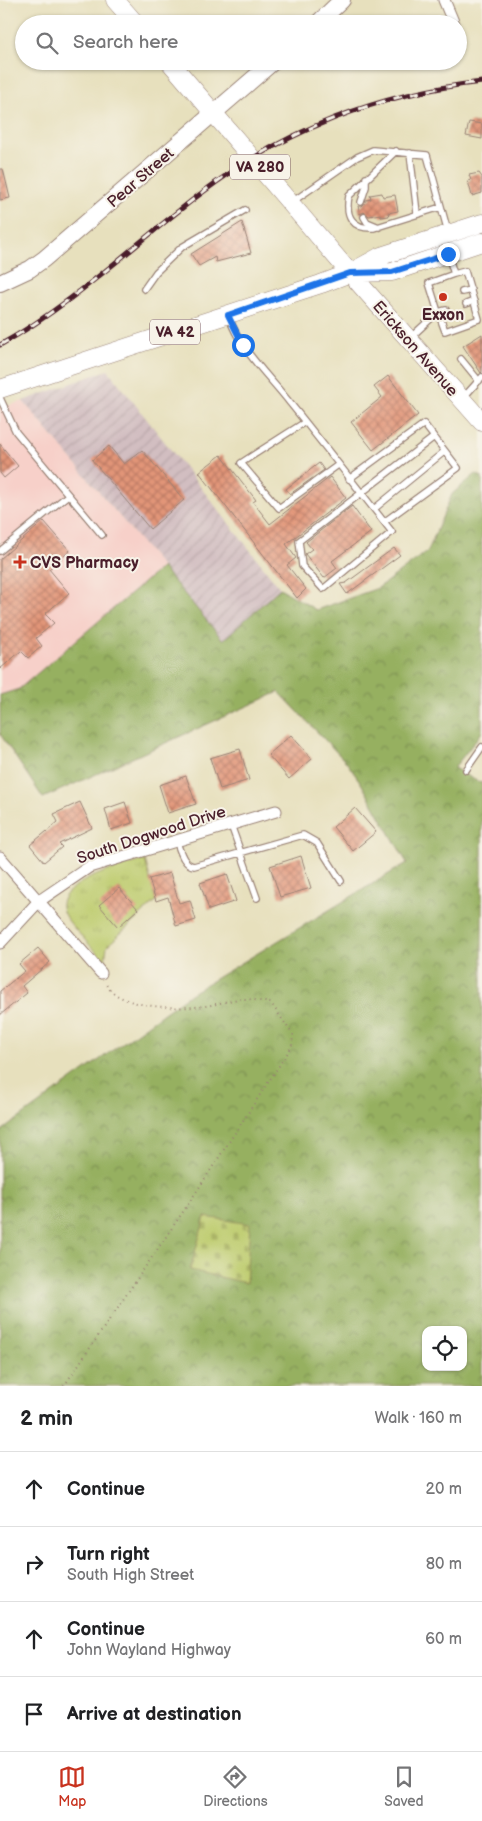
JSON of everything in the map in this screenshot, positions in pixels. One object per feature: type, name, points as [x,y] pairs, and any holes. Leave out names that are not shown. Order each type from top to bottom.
[{"type":"main road","points":[[115,0],[128,15]]},
{"type":"main road","name":"VA 280","points":[[177,70],[350,273]]},
{"type":"main road","name":"VA 42","points":[[0,390],[350,273],[381,256],[482,223]]},
{"type":"main road","name":"VA 42","points":[[350,273],[392,272],[482,242]]},
{"type":"main road","name":"Erickson Avenue","points":[[350,273],[482,422]]},
{"type":"street","points":[[326,15],[342,0]]},
{"type":"street","points":[[444,0],[450,15]]},
{"type":"street","name":"Pear Street","points":[[0,284],[30,269],[44,259],[264,70]]},
{"type":"street","name":"South Dogwood Drive","points":[[0,943],[39,901],[67,880],[89,868],[276,811]]},
{"type":"street","points":[[0,857],[101,973]]},
{"type":"lane","points":[[291,203],[357,157],[374,150],[427,155],[448,234]]},
{"type":"lane","points":[[396,151],[349,196],[348,214],[353,224],[364,229],[379,227],[417,213],[441,208]]},
{"type":"lane","points":[[410,153],[417,213]]},
{"type":"lane","points":[[361,202],[366,187],[366,178]]},
{"type":"lane","points":[[144,289],[156,272],[182,247],[245,210]]},
{"type":"lane","points":[[364,217],[367,222],[379,227]]},
{"type":"lane","points":[[448,254],[454,274]]},
{"type":"lane","points":[[465,271],[479,319],[445,331],[429,283],[454,274],[465,271]]},
{"type":"lane","points":[[462,292],[471,290]]},
{"type":"lane","points":[[434,301],[442,299]]},
{"type":"lane","points":[[466,304],[474,301]]},
{"type":"lane","points":[[409,339],[438,312],[446,310]]},
{"type":"lane","points":[[228,315],[243,345],[350,478],[361,493],[392,532],[323,590],[302,566],[299,541],[361,493],[434,437]]},
{"type":"lane","points":[[461,359],[480,379],[462,400]]},
{"type":"lane","points":[[0,398],[16,432],[102,535]]},
{"type":"lane","points":[[305,422],[241,463],[279,508],[338,465]]},
{"type":"lane","points":[[350,478],[424,424],[445,451],[458,468],[384,522]]},
{"type":"lane","points":[[374,509],[445,451]]},
{"type":"lane","points":[[2,547],[68,495]]},
{"type":"lane","points":[[466,770],[482,747]]},
{"type":"lane","points":[[232,825],[257,898]]},
{"type":"lane","points":[[176,840],[184,860],[190,866],[202,865],[305,836],[317,843],[340,881]]},
{"type":"path","points":[[64,1386],[187,1206],[292,1046],[293,1035],[271,1003],[249,999],[227,1000],[206,1006],[159,1006],[132,1003],[108,990],[101,973]]},
{"type":"shaded area","points":[[108,370],[280,588],[223,640],[23,401]]},
{"type":"shaded area","points":[[23,401],[162,567],[19,689],[0,695],[0,408]]},
{"type":"green space","points":[[476,474],[482,477],[482,732],[454,768],[480,783],[482,782],[482,1386],[0,1386],[0,1132],[190,994],[407,863],[361,783],[347,763],[279,692],[43,798],[0,734],[0,695],[19,689],[162,567],[223,640],[280,588],[316,610],[378,588],[428,551],[452,494]]},
{"type":"green space","points":[[145,860],[156,901],[107,946],[105,961],[67,919],[62,903],[67,893],[92,877]]},
{"type":"green space","points":[[205,1217],[250,1224],[246,1283],[190,1270]]},
{"type":"building","points":[[469,122],[482,124],[482,139],[466,136]]},
{"type":"building","points":[[0,169],[3,169],[10,198],[0,200]]},
{"type":"building","points":[[479,173],[482,177],[482,193],[472,196],[468,181],[471,180],[469,175]]},
{"type":"building","points":[[382,193],[383,197],[395,195],[398,211],[388,213],[389,216],[381,217],[380,214],[369,216],[364,212],[360,214],[358,206],[362,206],[366,200],[371,199],[370,195]]},
{"type":"building","points":[[242,222],[251,253],[216,262],[215,257],[199,266],[191,254]]},
{"type":"building","points":[[482,334],[482,372],[481,373],[463,346]]},
{"type":"building","points":[[388,376],[418,415],[373,450],[351,422],[382,397],[374,387]]},
{"type":"building","points":[[0,444],[18,466],[4,478],[0,473]]},
{"type":"building","points":[[109,446],[124,464],[142,450],[184,500],[150,529],[92,460]]},
{"type":"building","points":[[221,455],[256,500],[253,502],[270,524],[330,477],[346,498],[286,544],[296,558],[287,565],[306,589],[297,598],[199,472]]},
{"type":"building","points":[[319,463],[324,470],[290,494],[286,489]]},
{"type":"building","points":[[352,506],[371,532],[332,561],[337,568],[324,578],[305,554],[312,549],[306,542]]},
{"type":"building","points":[[44,521],[70,551],[49,569],[69,593],[45,614],[54,623],[36,638],[42,646],[28,658],[21,651],[0,669],[0,559]]},
{"type":"building","points":[[394,548],[400,555],[347,594],[340,584],[346,583]]},
{"type":"building","points":[[291,735],[312,759],[289,779],[268,755]]},
{"type":"building","points":[[240,749],[249,780],[220,789],[210,758]]},
{"type":"building","points":[[186,776],[196,804],[168,813],[159,785]]},
{"type":"building","points":[[80,802],[92,828],[59,844],[62,847],[44,862],[30,845],[58,822],[54,814]]},
{"type":"building","points":[[125,802],[132,823],[111,830],[105,809]]},
{"type":"building","points":[[355,808],[376,832],[353,851],[333,827]]},
{"type":"building","points":[[301,856],[311,888],[280,897],[270,866]]},
{"type":"building","points":[[170,873],[179,903],[190,900],[196,920],[176,926],[168,897],[156,901],[149,879]]},
{"type":"building","points":[[227,874],[236,901],[209,910],[200,883]]},
{"type":"building","points":[[119,888],[138,909],[118,927],[99,905]]},
{"type":"building","points":[[38,948],[50,962],[22,986],[27,993],[0,1015],[0,991],[25,971],[19,964]]},
{"type":"railway","points":[[0,345],[54,311],[203,192],[267,150],[300,133],[371,105],[444,87],[482,82]]},
{"type":"place","name":"Exxon","points":[[443,297]]},
{"type":"place","name":"CVS Pharmacy","points":[[20,562]]},
{"type":"route","points":[[243,345],[228,315],[350,273],[392,272],[448,254]]}]
